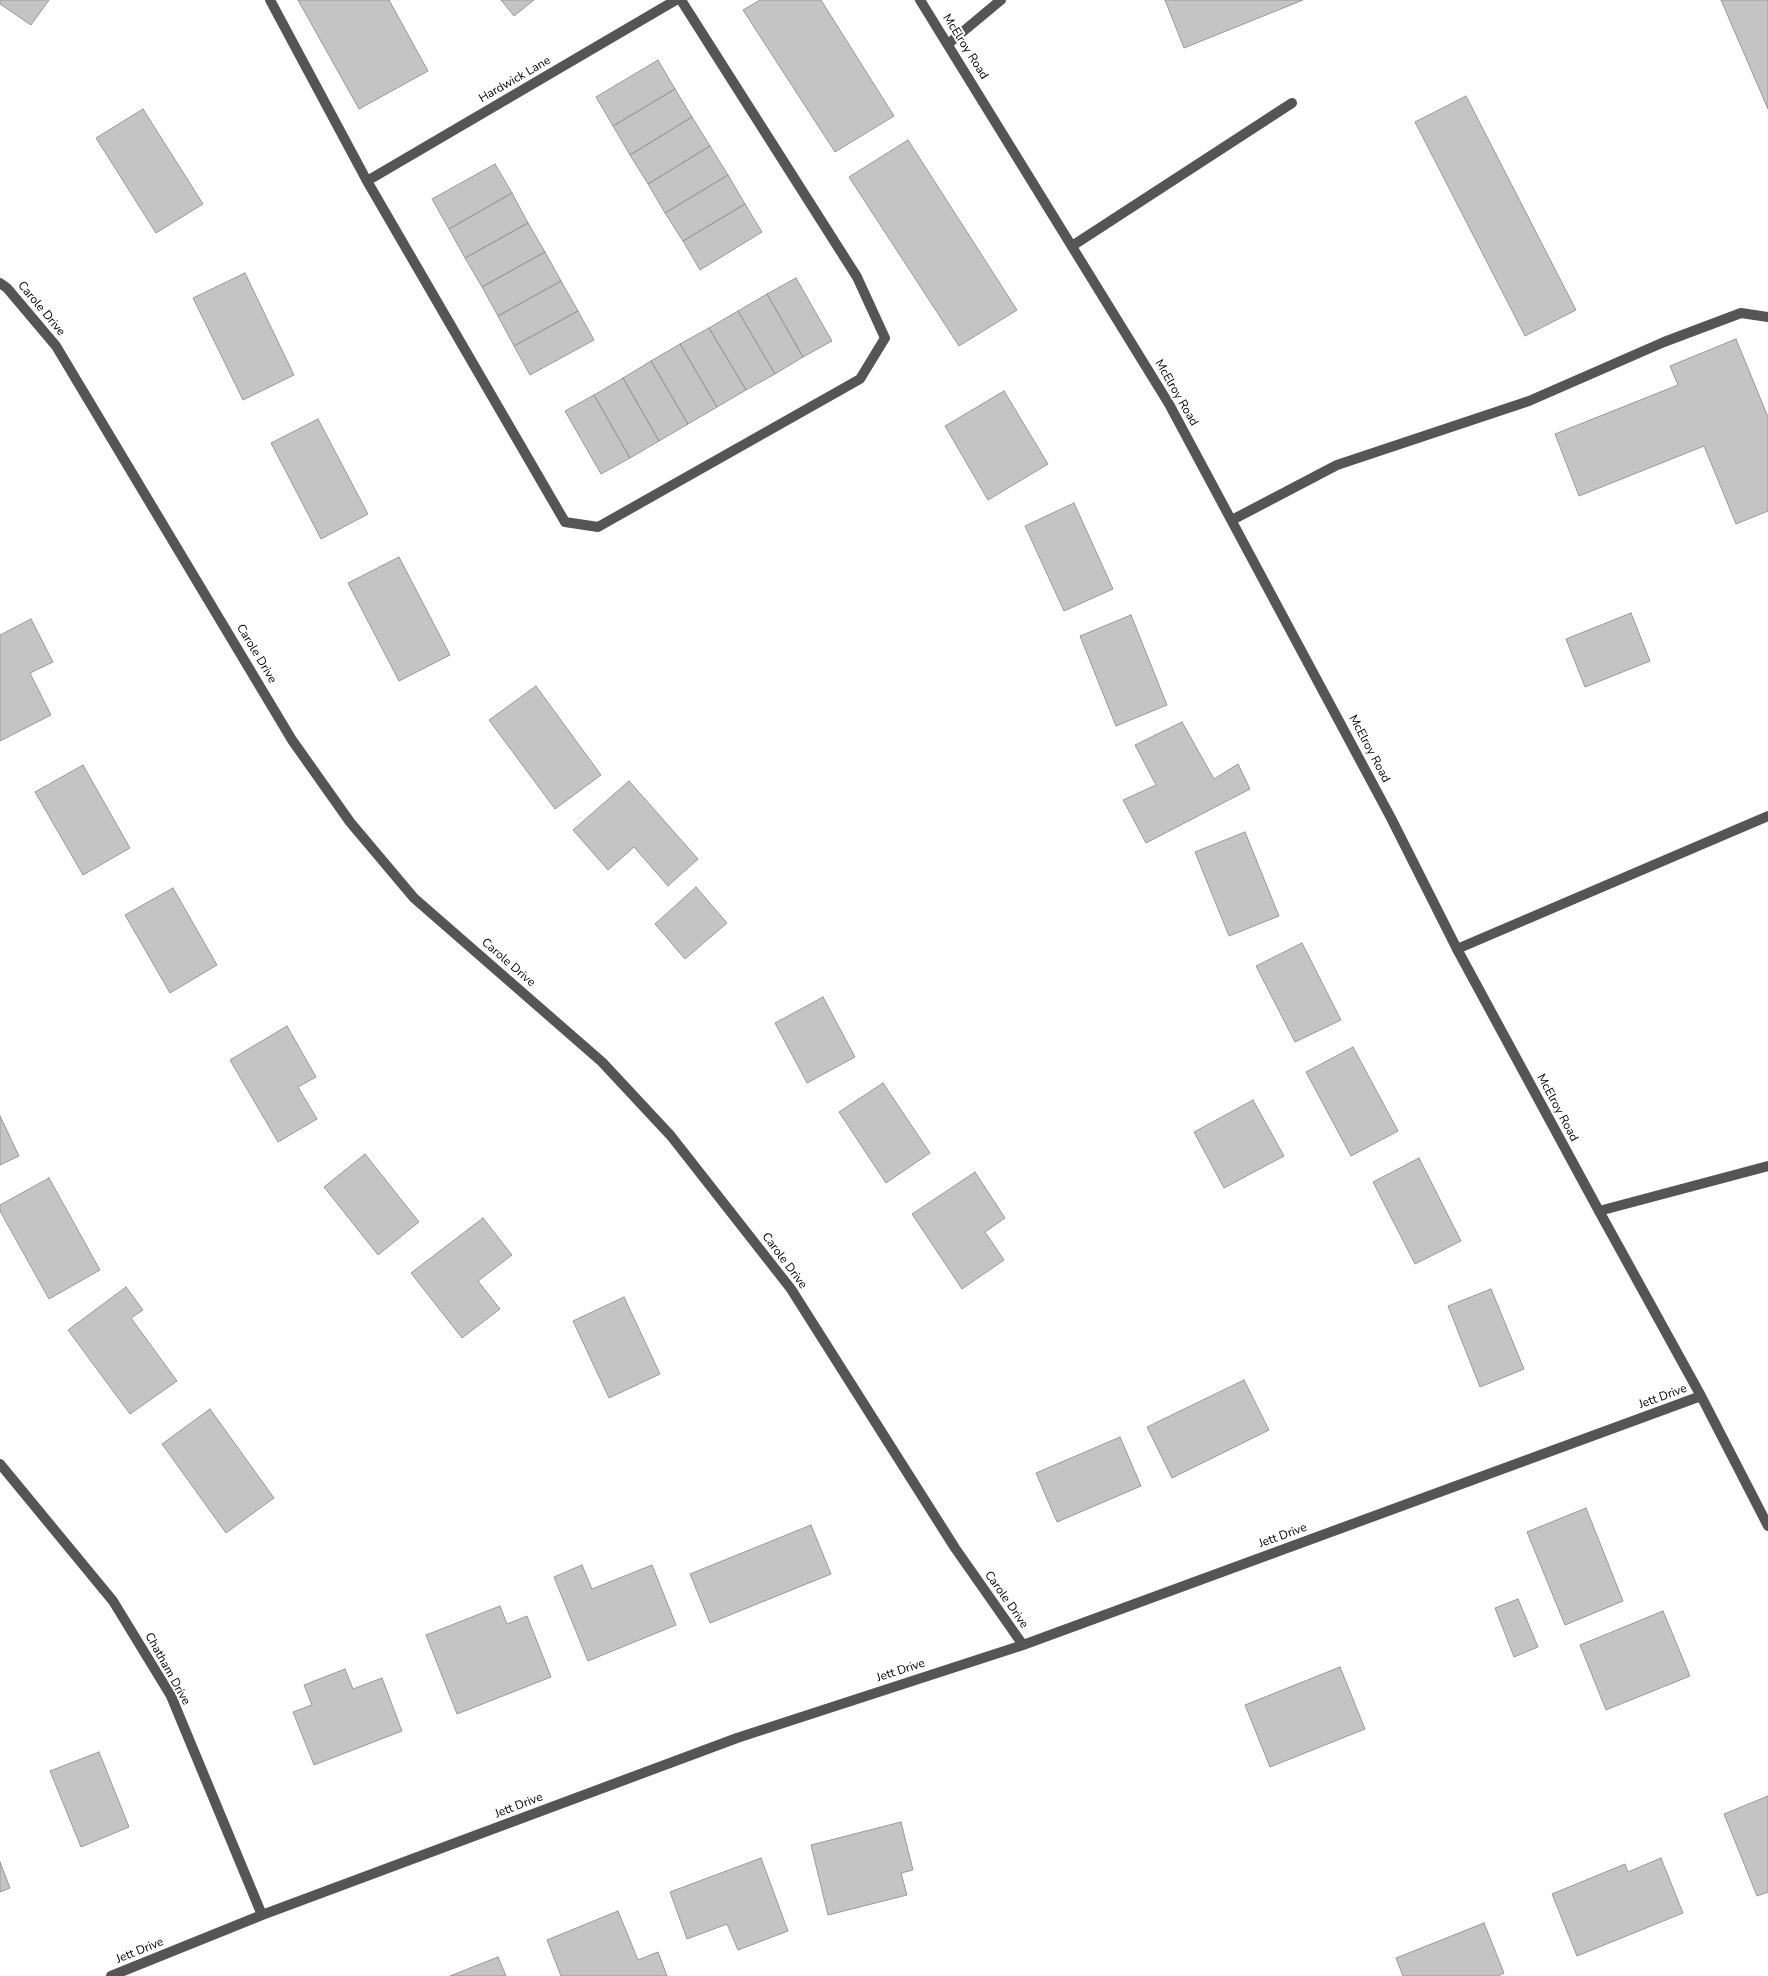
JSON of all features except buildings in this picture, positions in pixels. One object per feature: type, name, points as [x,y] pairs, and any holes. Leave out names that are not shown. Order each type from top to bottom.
[{"type":"street","points":[[270,0],[367,181],[565,522],[598,527],[860,379],[885,338],[857,277],[681,0]]},
{"type":"street","name":"Hardwick Lane","points":[[367,181],[676,0]]},
{"type":"street","name":"McElroy Road","points":[[920,0],[1169,404],[1392,818],[1458,949],[1598,1211],[1701,1396],[1768,1526]]},
{"type":"street","points":[[948,44],[1001,0]]},
{"type":"street","points":[[1072,246],[1292,102]]},
{"type":"street","name":"Carole Drive","points":[[0,283],[7,288],[56,346],[292,740],[350,822],[414,898],[602,1062],[670,1136],[791,1289],[955,1548],[1023,1645]]},
{"type":"street","points":[[1232,520],[1337,465],[1529,401],[1664,342],[1741,313],[1768,317]]},
{"type":"street","points":[[1458,949],[1768,816]]},
{"type":"street","points":[[1598,1211],[1768,1166]]},
{"type":"street","name":"Jett Drive","points":[[111,1976],[262,1915],[737,1738],[1023,1645],[1701,1396]]},
{"type":"street","name":"Chatham Drive","points":[[0,1464],[113,1601],[172,1696],[262,1915]]}]
